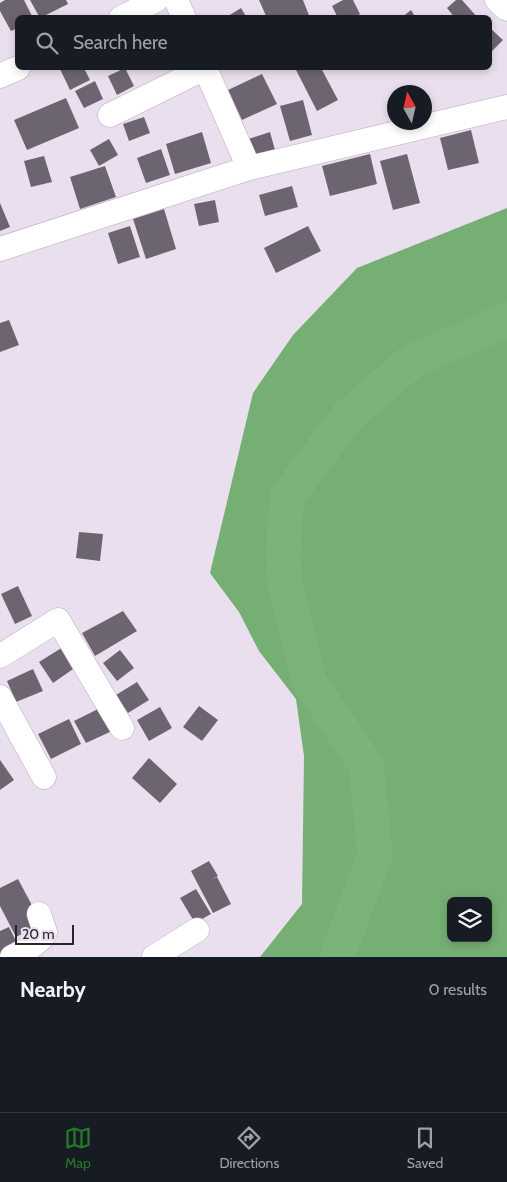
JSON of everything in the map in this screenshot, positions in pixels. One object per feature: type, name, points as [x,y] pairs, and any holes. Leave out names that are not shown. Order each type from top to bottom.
[{"type":"street","points":[[127,15],[156,0]]},
{"type":"street","points":[[176,0],[183,15]]},
{"type":"street","points":[[497,0],[507,9]]},
{"type":"street","points":[[0,76],[15,69]]},
{"type":"street","points":[[110,115],[201,70]]},
{"type":"street","points":[[206,70],[248,168]]},
{"type":"street","points":[[0,249],[248,168],[507,107]]},
{"type":"street","points":[[0,656],[58,620],[122,728]]},
{"type":"street","points":[[0,697],[44,777]]},
{"type":"street","points":[[12,957],[42,938],[45,932],[39,914]]},
{"type":"street","points":[[154,957],[197,930]]},
{"type":"green space","points":[[507,208],[507,957],[260,957],[302,904],[304,756],[296,699],[259,651],[239,612],[210,573],[253,393],[293,335],[357,268]]},
{"type":"building","points":[[5,0],[24,0],[32,15],[15,15],[15,29],[11,31],[0,11],[0,3]]},
{"type":"building","points":[[30,0],[66,0],[68,4],[46,15],[38,15]]},
{"type":"building","points":[[259,0],[303,0],[309,15],[266,15]]},
{"type":"building","points":[[343,0],[353,0],[360,14],[336,15],[332,6]]},
{"type":"building","points":[[456,0],[462,0],[475,15],[453,15],[447,8]]},
{"type":"building","points":[[241,8],[245,15],[230,15]]},
{"type":"building","points":[[411,10],[414,15],[405,15]]},
{"type":"building","points":[[492,30],[503,40],[492,51]]},
{"type":"building","points":[[60,70],[85,70],[90,80],[70,90]]},
{"type":"building","points":[[121,70],[126,70],[134,86],[117,95],[108,76]]},
{"type":"building","points":[[296,70],[322,70],[338,100],[317,111]]},
{"type":"building","points":[[262,74],[277,104],[242,120],[228,90]]},
{"type":"building","points":[[95,81],[103,99],[84,108],[75,91]]},
{"type":"building","points":[[66,98],[79,128],[27,150],[14,120]]},
{"type":"building","points":[[303,100],[312,135],[290,141],[280,106]]},
{"type":"building","points":[[144,117],[150,133],[129,141],[123,124]]},
{"type":"building","points":[[471,130],[479,163],[448,170],[440,138]]},
{"type":"building","points":[[202,132],[211,163],[175,174],[166,144]]},
{"type":"building","points":[[270,132],[275,150],[247,158],[242,141]]},
{"type":"building","points":[[109,139],[118,155],[99,166],[90,150]]},
{"type":"building","points":[[161,149],[170,175],[146,183],[137,158]]},
{"type":"building","points":[[370,154],[377,184],[330,196],[322,166]]},
{"type":"building","points":[[407,154],[420,203],[393,210],[380,161]]},
{"type":"building","points":[[44,156],[52,182],[31,187],[24,161]]},
{"type":"building","points":[[105,166],[116,197],[80,209],[70,177]]},
{"type":"building","points":[[292,186],[298,207],[265,216],[259,195]]},
{"type":"building","points":[[215,200],[219,222],[199,226],[194,204]]},
{"type":"building","points":[[0,203],[10,227],[0,231]]},
{"type":"building","points":[[164,209],[176,249],[146,259],[133,219]]},
{"type":"building","points":[[130,226],[140,257],[118,264],[108,233]]},
{"type":"building","points":[[308,226],[321,251],[276,273],[264,248]]},
{"type":"building","points":[[9,320],[19,345],[0,352],[0,323]]},
{"type":"building","points":[[79,532],[103,534],[100,561],[76,558]]},
{"type":"building","points":[[18,586],[32,616],[15,624],[1,594]]},
{"type":"building","points":[[123,611],[137,631],[95,656],[82,633]]},
{"type":"building","points":[[63,647],[76,667],[53,683],[39,662]]},
{"type":"building","points":[[120,650],[134,668],[117,681],[103,663]]},
{"type":"building","points":[[33,669],[43,691],[16,702],[7,681]]},
{"type":"building","points":[[137,682],[149,700],[128,713],[116,695]]},
{"type":"building","points":[[199,706],[218,720],[202,741],[183,727]]},
{"type":"building","points":[[160,707],[172,728],[149,741],[137,720]]},
{"type":"building","points":[[100,708],[112,731],[86,743],[74,721]]},
{"type":"building","points":[[69,719],[81,744],[51,759],[38,734]]},
{"type":"building","points":[[149,758],[177,784],[160,803],[132,778]]},
{"type":"building","points":[[0,760],[14,780],[0,790]]},
{"type":"building","points":[[209,861],[218,876],[210,880],[217,877],[231,904],[213,913],[191,871]]},
{"type":"building","points":[[18,879],[42,924],[16,937],[0,906],[0,888]]},
{"type":"building","points":[[196,889],[211,914],[195,923],[180,898]]},
{"type":"building","points":[[9,927],[19,947],[0,956],[0,931]]},
{"type":"waterway","points":[[337,957],[375,855],[366,765],[309,681],[286,589],[283,553],[287,497],[348,416],[412,361],[507,320]]}]
